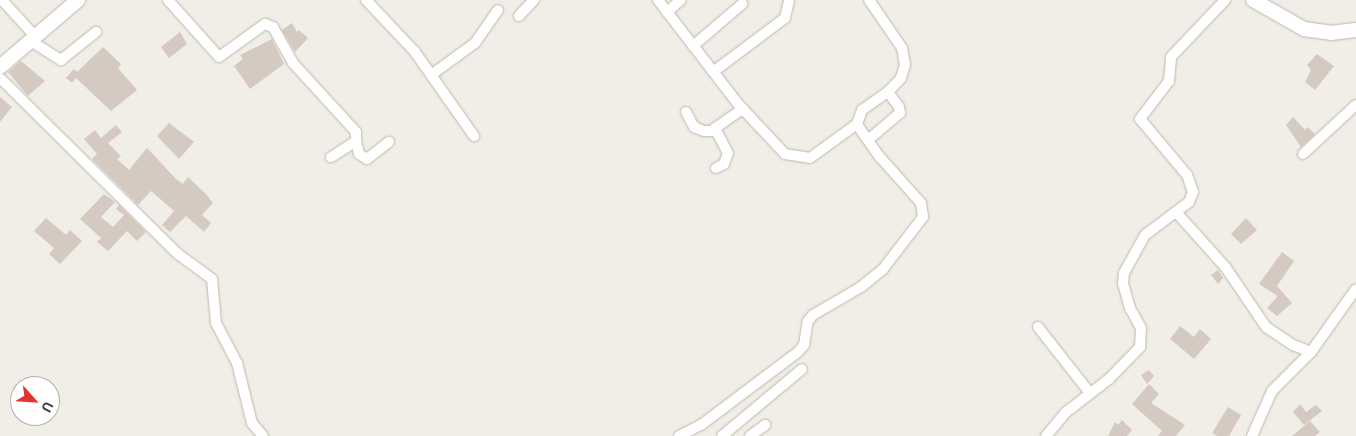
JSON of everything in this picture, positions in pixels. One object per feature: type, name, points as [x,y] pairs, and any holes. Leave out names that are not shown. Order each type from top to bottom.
[{"type":"street","points":[[2,0],[32,38],[61,60],[96,32]]},
{"type":"street","points":[[0,67],[78,0]]},
{"type":"street","points":[[168,0],[220,57],[265,24],[270,24],[293,63],[356,132],[359,154],[367,159],[389,142]]},
{"type":"street","points":[[366,0],[415,52],[474,136]]},
{"type":"street","points":[[519,16],[534,0]]},
{"type":"street","points":[[658,0],[743,109],[786,154],[801,158],[810,158],[857,124],[862,110],[888,92],[904,71],[904,57],[869,0]]},
{"type":"street","points":[[667,12],[680,0]]},
{"type":"street","points":[[713,72],[785,18],[789,0]]},
{"type":"street","points":[[1046,436],[1065,414],[1139,351],[1143,337],[1142,328],[1130,308],[1123,284],[1124,273],[1145,234],[1176,212],[1193,196],[1192,186],[1187,175],[1140,119],[1169,81],[1171,56],[1225,0]]},
{"type":"street","points":[[1253,0],[1304,29],[1331,33],[1356,30]]},
{"type":"street","points":[[693,46],[742,4]]},
{"type":"street","points":[[431,76],[475,43],[498,10]]},
{"type":"street","points":[[0,78],[178,254],[212,279],[216,323],[237,363],[252,423],[263,436]]},
{"type":"street","points":[[868,140],[900,113],[899,107],[888,92]]},
{"type":"street","points":[[1303,154],[1356,105]]},
{"type":"street","points":[[686,112],[699,130],[715,128],[743,109]]},
{"type":"street","points":[[679,436],[700,425],[798,352],[804,345],[808,321],[813,315],[861,287],[883,269],[920,222],[924,210],[921,203],[868,140],[857,124]]},
{"type":"street","points":[[715,128],[728,153],[724,164],[716,168]]},
{"type":"street","points":[[331,157],[356,141]]},
{"type":"street","points":[[1176,212],[1226,268],[1266,327],[1281,339],[1311,352]]},
{"type":"street","points":[[1252,436],[1272,391],[1311,352],[1356,289]]},
{"type":"street","points":[[1038,327],[1090,393]]},
{"type":"street","points":[[722,436],[802,369]]},
{"type":"street","points":[[750,436],[765,425]]},
{"type":"building","points":[[292,23],[297,32],[299,30],[308,38],[295,52],[282,30]]},
{"type":"building","points":[[180,32],[187,44],[169,58],[161,47]]},
{"type":"building","points":[[272,39],[284,64],[250,89],[234,66],[243,59],[240,55]]},
{"type":"building","points":[[103,47],[121,64],[118,68],[137,90],[111,111],[76,78],[72,83],[66,78],[74,69],[77,72]]},
{"type":"building","points":[[1317,54],[1334,66],[1315,90],[1305,82],[1311,70],[1307,65]]},
{"type":"building","points":[[21,61],[45,81],[28,96],[8,72]]},
{"type":"building","points":[[0,97],[12,107],[0,122]]},
{"type":"building","points":[[1293,117],[1305,130],[1308,127],[1315,134],[1301,147],[1286,125]]},
{"type":"building","points":[[169,123],[194,142],[179,159],[157,136]]},
{"type":"building","points":[[116,125],[122,132],[108,143],[121,156],[117,159],[129,170],[147,148],[176,179],[183,184],[188,177],[206,194],[213,203],[202,215],[211,223],[204,232],[186,216],[170,232],[162,225],[174,211],[151,191],[138,205],[92,159],[97,154],[84,139],[95,130],[101,138]]},
{"type":"building","points":[[104,194],[115,202],[101,217],[113,227],[124,215],[116,209],[119,205],[146,232],[137,241],[127,231],[108,251],[97,242],[101,238],[80,219]]},
{"type":"building","points":[[46,218],[66,235],[70,230],[82,241],[60,264],[49,254],[54,248],[34,231]]},
{"type":"building","points":[[1246,218],[1257,230],[1241,244],[1231,234]]},
{"type":"building","points":[[1282,252],[1294,261],[1277,286],[1292,303],[1277,316],[1267,308],[1278,296],[1259,284]]},
{"type":"building","points":[[1218,270],[1223,278],[1218,284],[1211,275]]},
{"type":"building","points":[[1180,326],[1194,337],[1200,329],[1211,339],[1194,359],[1170,339]]},
{"type":"building","points":[[1149,370],[1154,376],[1147,384],[1141,375]]},
{"type":"building","points":[[1149,384],[1159,394],[1151,403],[1185,425],[1176,436],[1158,436],[1162,431],[1132,404]]},
{"type":"building","points":[[1300,404],[1306,412],[1316,405],[1322,411],[1304,425],[1293,412]]},
{"type":"building","points":[[1228,407],[1241,415],[1229,436],[1217,436],[1212,433]]},
{"type":"building","points":[[1122,420],[1132,430],[1127,436],[1108,436],[1115,422],[1118,425]]},
{"type":"building","points":[[1310,421],[1320,432],[1315,436],[1292,436]]}]
